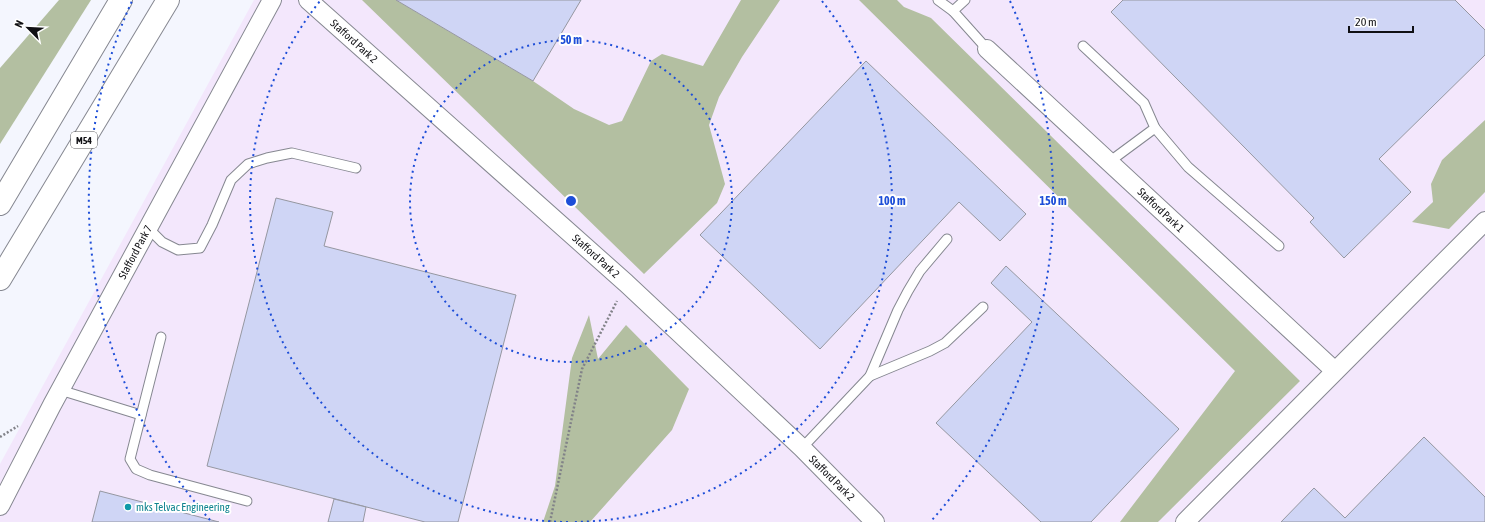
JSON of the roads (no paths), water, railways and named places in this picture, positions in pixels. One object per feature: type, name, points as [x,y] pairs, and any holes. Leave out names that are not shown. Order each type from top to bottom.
[{"type":"highway","points":[[0,204],[121,0]]},
{"type":"highway","name":"M54","points":[[0,279],[168,0]]},
{"type":"street","name":"Stafford Park 7","points":[[0,506],[60,390],[272,0]]},
{"type":"street","name":"Stafford Park 2","points":[[308,0],[626,283],[802,448],[875,522]]},
{"type":"street","name":"Stafford Park 1","points":[[987,49],[1335,371]]},
{"type":"street","points":[[1185,522],[1485,221]]},
{"type":"lane","points":[[938,0],[953,11],[987,49]]},
{"type":"lane","points":[[953,11],[965,0]]},
{"type":"lane","points":[[1083,46],[1144,103],[1155,128],[1188,167],[1279,246]]},
{"type":"lane","points":[[1109,162],[1155,128]]},
{"type":"lane","points":[[148,228],[162,242],[178,250],[200,248],[212,225],[231,180],[248,164],[267,158],[292,153],[356,168]]},
{"type":"lane","points":[[802,448],[870,376],[908,291],[920,271],[947,239]]},
{"type":"lane","points":[[870,376],[930,351],[944,342],[983,307]]},
{"type":"lane","points":[[161,337],[130,459],[136,469],[150,475],[247,501]]},
{"type":"lane","points":[[60,390],[141,415]]},
{"type":"place","name":"mks Telvac Engineering","points":[[128,507]]}]
